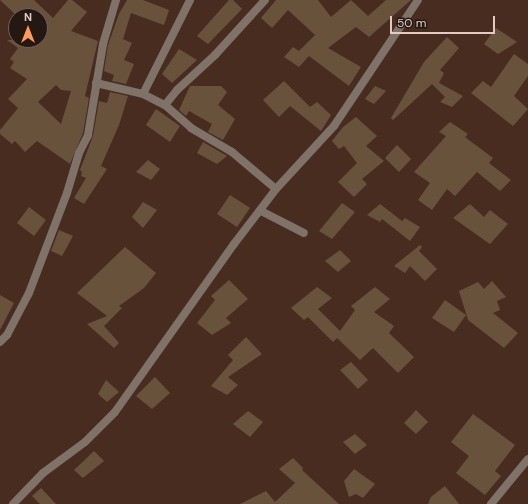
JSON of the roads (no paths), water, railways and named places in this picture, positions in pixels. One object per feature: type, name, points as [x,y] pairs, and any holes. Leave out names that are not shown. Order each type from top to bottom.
[{"type":"street","points":[[0,342],[7,336],[29,293],[67,193],[79,153],[88,135],[103,44],[116,0]]},
{"type":"street","points":[[143,94],[190,0]]},
{"type":"street","points":[[165,105],[187,79],[214,54],[265,0]]},
{"type":"street","points":[[13,504],[43,473],[85,442],[115,412],[210,276],[261,211],[276,189],[334,126],[418,0]]},
{"type":"street","points":[[96,82],[143,94],[165,105],[191,128],[232,152],[276,189]]},
{"type":"street","points":[[261,211],[304,233]]},
{"type":"street","points":[[491,504],[528,458]]}]
